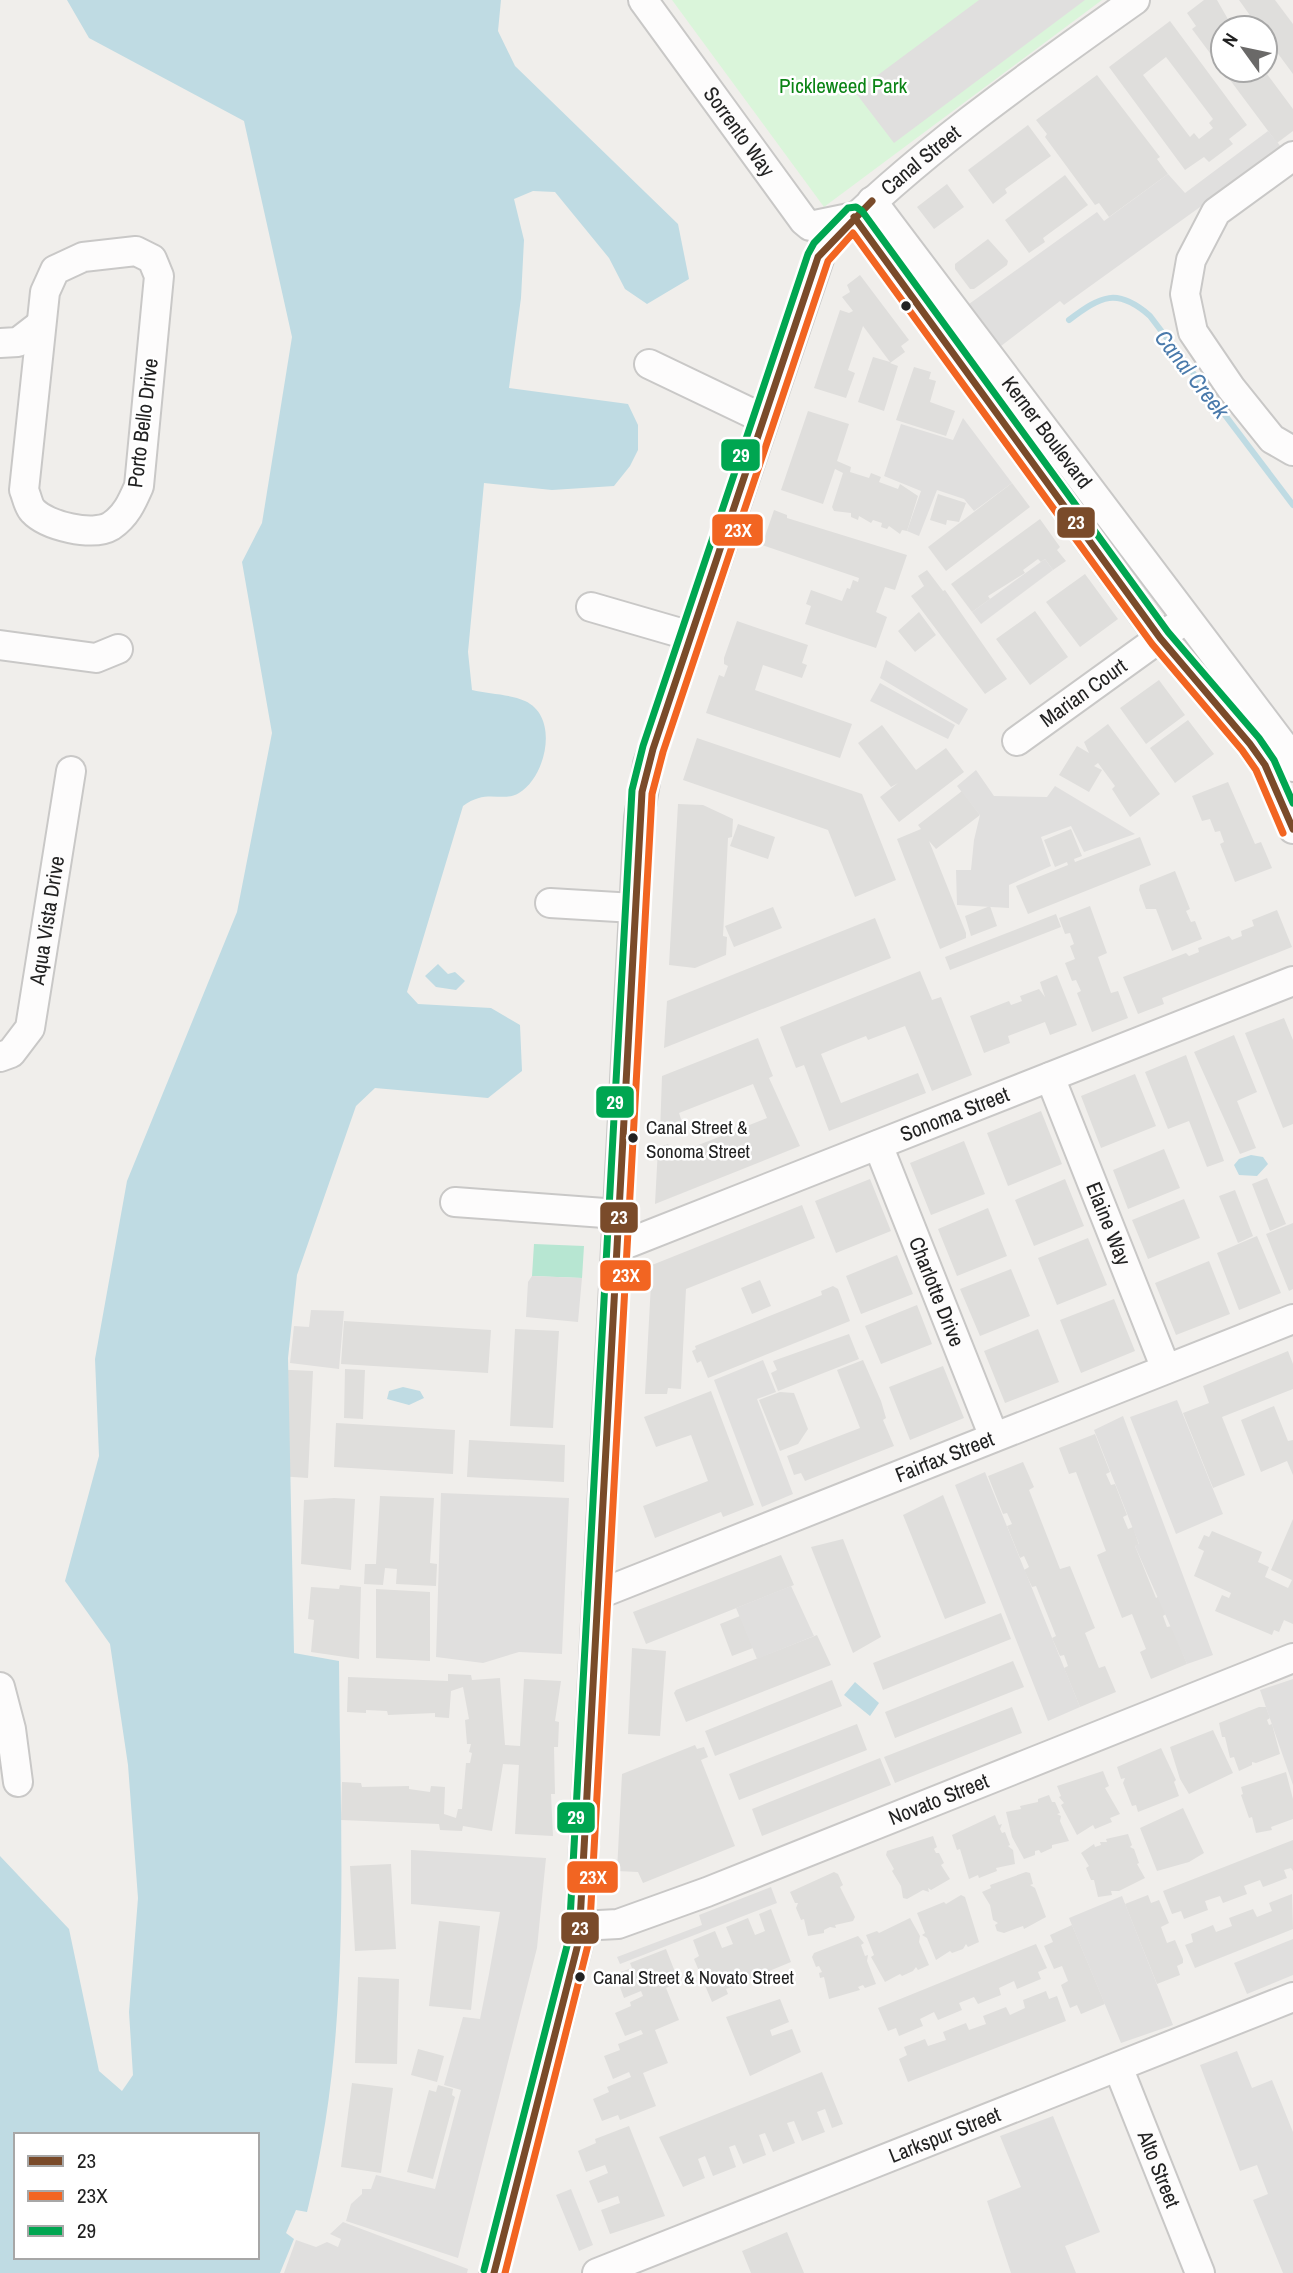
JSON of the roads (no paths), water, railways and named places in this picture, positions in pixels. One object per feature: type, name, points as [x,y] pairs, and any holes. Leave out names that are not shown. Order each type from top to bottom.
[{"type":"street","name":"Sorrento Way","points":[[643,0],[804,221],[810,226],[863,209]]},
{"type":"street","name":"Canal Street","points":[[494,2273],[573,1974],[580,1926],[642,792],[691,636],[822,250],[863,209],[957,128],[1135,0]]},
{"type":"street","points":[[1293,156],[1216,212],[1191,260],[1185,294],[1194,332],[1231,388],[1272,439],[1293,450]]},
{"type":"street","name":"Kerner Boulevard","points":[[863,209],[1185,619],[1284,748],[1293,767]]},
{"type":"street","name":"Kerner Boulevard","points":[[863,209],[1160,638],[1265,765],[1293,829]]},
{"type":"street","name":"Porto Bello Drive","points":[[136,251],[152,259],[159,276],[139,486],[126,513],[109,527],[97,531],[49,522],[31,510],[24,491],[34,382],[45,292],[55,270],[83,257],[136,251]]},
{"type":"street","points":[[0,343],[18,342],[40,325]]},
{"type":"street","points":[[0,359],[18,366],[34,382]]},
{"type":"street","points":[[649,364],[764,419]]},
{"type":"street","points":[[591,607],[691,636]]},
{"type":"street","name":"Marian Court","points":[[1017,741],[1185,619]]},
{"type":"street","points":[[0,645],[96,658],[117,649]]},
{"type":"street","name":"Aqua Vista Drive","points":[[0,1057],[11,1053],[30,1028],[71,771]]},
{"type":"street","points":[[550,904],[634,908]]},
{"type":"street","name":"Sonoma Street","points":[[616,1248],[1293,981]]},
{"type":"street","name":"Elaine Way","points":[[1050,1077],[1166,1369]]},
{"type":"street","name":"Charlotte Drive","points":[[878,1145],[994,1437]]},
{"type":"street","points":[[455,1202],[618,1214]]},
{"type":"street","name":"Fairfax Street","points":[[597,1595],[1293,1318]]},
{"type":"street","name":"Novato Street","points":[[580,1926],[618,1924],[707,1892],[1293,1658]]},
{"type":"street","points":[[0,1687],[18,1782]]},
{"type":"street","name":"Larkspur Street","points":[[597,2273],[1293,1997]]},
{"type":"street","name":"Alto Street","points":[[1118,2067],[1200,2273]]},
{"type":"water","points":[[67,0],[501,0],[498,31],[515,66],[678,224],[689,279],[647,304],[625,289],[609,258],[555,192],[533,191],[514,199],[524,240],[521,298],[509,388],[628,404],[638,425],[638,450],[630,466],[614,486],[552,490],[484,483],[468,652],[472,690],[506,695],[525,701],[536,709],[543,720],[545,747],[536,774],[519,793],[506,797],[479,798],[463,806],[407,992],[418,1004],[491,1008],[520,1025],[522,1071],[488,1098],[375,1088],[356,1106],[297,1275],[288,1358],[294,1653],[339,1661],[341,1938],[338,2007],[322,2144],[307,2212],[296,2210],[286,2233],[294,2239],[280,2273],[0,2273],[0,1856],[69,1929],[99,2071],[122,2091],[133,2075],[129,2012],[138,1898],[128,1765],[110,1644],[65,1581],[99,1456],[95,1359],[127,1181],[237,912],[272,733],[242,562],[262,523],[292,337],[244,121],[89,38]]},
{"type":"water","points":[[438,964],[448,974],[455,972],[465,981],[456,990],[436,987],[425,976]]},
{"type":"water","points":[[1251,1155],[1263,1157],[1268,1164],[1257,1176],[1239,1175],[1234,1165],[1239,1159]]},
{"type":"water","points":[[403,1387],[420,1391],[424,1398],[409,1405],[387,1399],[389,1391]]},
{"type":"water","points":[[855,1682],[879,1703],[870,1716],[844,1695]]},
{"type":"waterway","name":"Canal Creek","points":[[1069,320],[1091,305],[1109,298],[1128,301],[1150,316],[1293,505]]},
{"type":"place","name":"Canal Street & Sonoma Street","points":[[633,1138]]},
{"type":"place","name":"Canal Street & Novato Street","points":[[580,1977]]},
{"type":"park label","name":"Pickleweed Park","points":[[843,86]]}]
